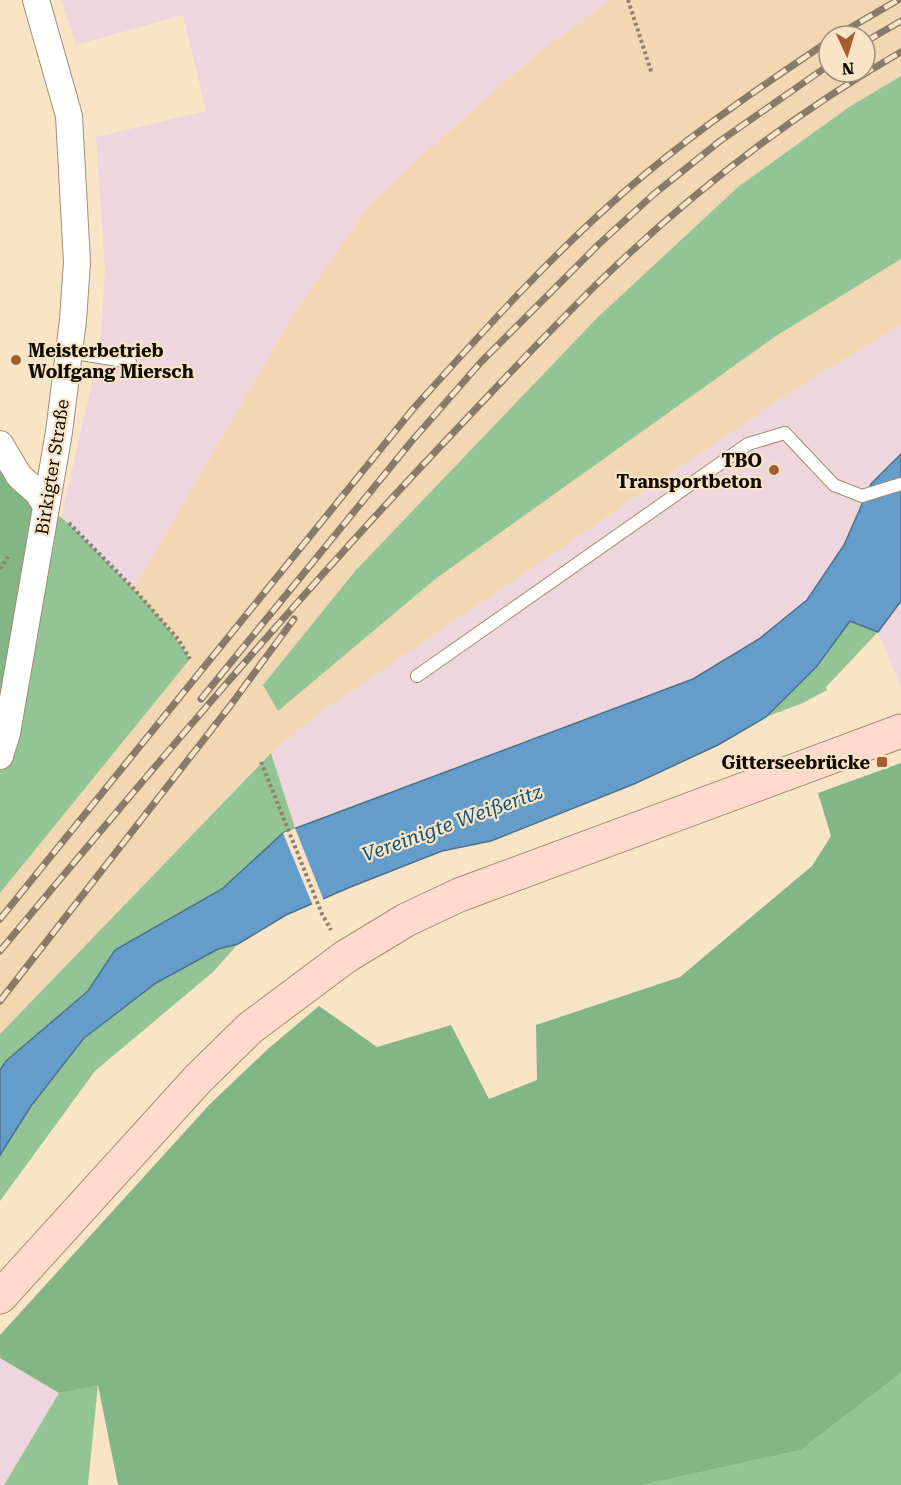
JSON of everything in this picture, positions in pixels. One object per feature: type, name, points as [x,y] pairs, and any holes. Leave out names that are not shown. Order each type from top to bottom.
[{"type":"main road","points":[[0,1297],[198,1079],[250,1028],[345,957],[406,920],[459,895],[901,731]]},
{"type":"street","name":"Birkigter Straße","points":[[0,756],[7,733],[59,432],[77,262],[69,116],[36,0]]},
{"type":"street","points":[[0,444],[19,476],[38,493],[46,506]]},
{"type":"lane","points":[[69,352],[130,362]]},
{"type":"lane","points":[[417,676],[748,444],[785,433],[834,484],[862,496],[901,484]]},
{"type":"path","points":[[628,0],[652,74]]},
{"type":"path","points":[[46,506],[71,526],[134,589],[178,639],[190,659]]},
{"type":"path","points":[[261,762],[322,914],[333,933]]},
{"type":"shaded area","points":[[61,0],[611,0],[537,54],[437,142],[368,207],[292,317],[134,589],[61,517],[100,349],[105,269],[96,137],[206,111],[183,15],[76,45]]},
{"type":"shaded area","points":[[611,0],[901,0],[901,76],[849,107],[738,187],[597,318],[356,570],[278,710],[434,580],[776,336],[901,259],[901,324],[784,396],[313,717],[261,762],[0,1034],[0,893],[190,659],[178,639],[134,589],[292,317],[368,207],[437,142],[537,54]]},
{"type":"shaded area","points":[[901,324],[901,454],[859,510],[844,545],[807,600],[759,639],[693,679],[295,828],[271,753],[313,717],[784,396]]},
{"type":"shaded area","points":[[901,601],[901,687],[878,632]]},
{"type":"shaded area","points":[[0,1358],[59,1393],[4,1485],[0,1485]]},
{"type":"green space","points":[[901,76],[901,259],[776,336],[434,580],[278,711],[263,685],[356,570],[597,318],[738,187],[849,107]]},
{"type":"green space","points":[[0,444],[38,493],[0,756]]},
{"type":"green space","points":[[46,506],[80,534],[143,599],[173,634],[190,659],[0,893],[0,756]]},
{"type":"green space","points":[[850,621],[878,632],[826,687],[827,690],[803,703],[766,717],[817,666]]},
{"type":"green space","points":[[271,753],[295,828],[282,833],[222,889],[115,950],[88,991],[6,1061],[0,1070],[0,1034]]},
{"type":"green space","points":[[901,763],[901,1373],[801,1450],[643,1485],[118,1485],[98,1385],[59,1393],[0,1358],[0,1335],[210,1104],[269,1048],[319,1006],[377,1047],[451,1025],[489,1099],[537,1080],[536,1025],[680,977],[812,866],[831,836],[818,793]]},
{"type":"green space","points":[[238,944],[213,972],[95,1071],[0,1201],[0,1155],[31,1106],[84,1038],[156,983],[218,949]]},
{"type":"green space","points":[[901,1373],[901,1485],[643,1485],[801,1450]]},
{"type":"green space","points":[[98,1384],[88,1485],[4,1485],[59,1393]]},
{"type":"water","name":"Vereinigte Weißeritz","points":[[901,454],[901,601],[878,632],[850,621],[817,666],[766,717],[718,745],[634,784],[491,841],[442,851],[348,888],[286,915],[238,944],[218,949],[156,983],[84,1038],[31,1106],[0,1155],[0,1070],[6,1061],[88,991],[115,950],[222,889],[283,833],[693,679],[759,639],[807,600],[844,545],[871,484]]},
{"type":"pier","points":[[295,828],[324,901],[313,906],[283,833]]},
{"type":"railway","points":[[857,24],[898,0]]},
{"type":"railway","points":[[877,35],[901,21]]},
{"type":"railway","points":[[0,919],[413,409],[496,318],[553,258],[644,175],[735,105],[817,49]]},
{"type":"railway","points":[[0,951],[166,754],[336,559],[581,300],[670,217],[744,157],[821,102],[901,52]]},
{"type":"railway","points":[[201,699],[411,442],[481,362],[599,244],[654,194],[720,141],[817,73]]},
{"type":"railway","points":[[0,1001],[230,706],[294,619]]},
{"type":"place","name":"Meisterbetrieb Wolfgang Miersch","points":[[16,360]]},
{"type":"place","name":"TBO Transportbeton","points":[[774,470]]},
{"type":"place","name":"Gitterseebrücke","points":[[882,762]]}]
